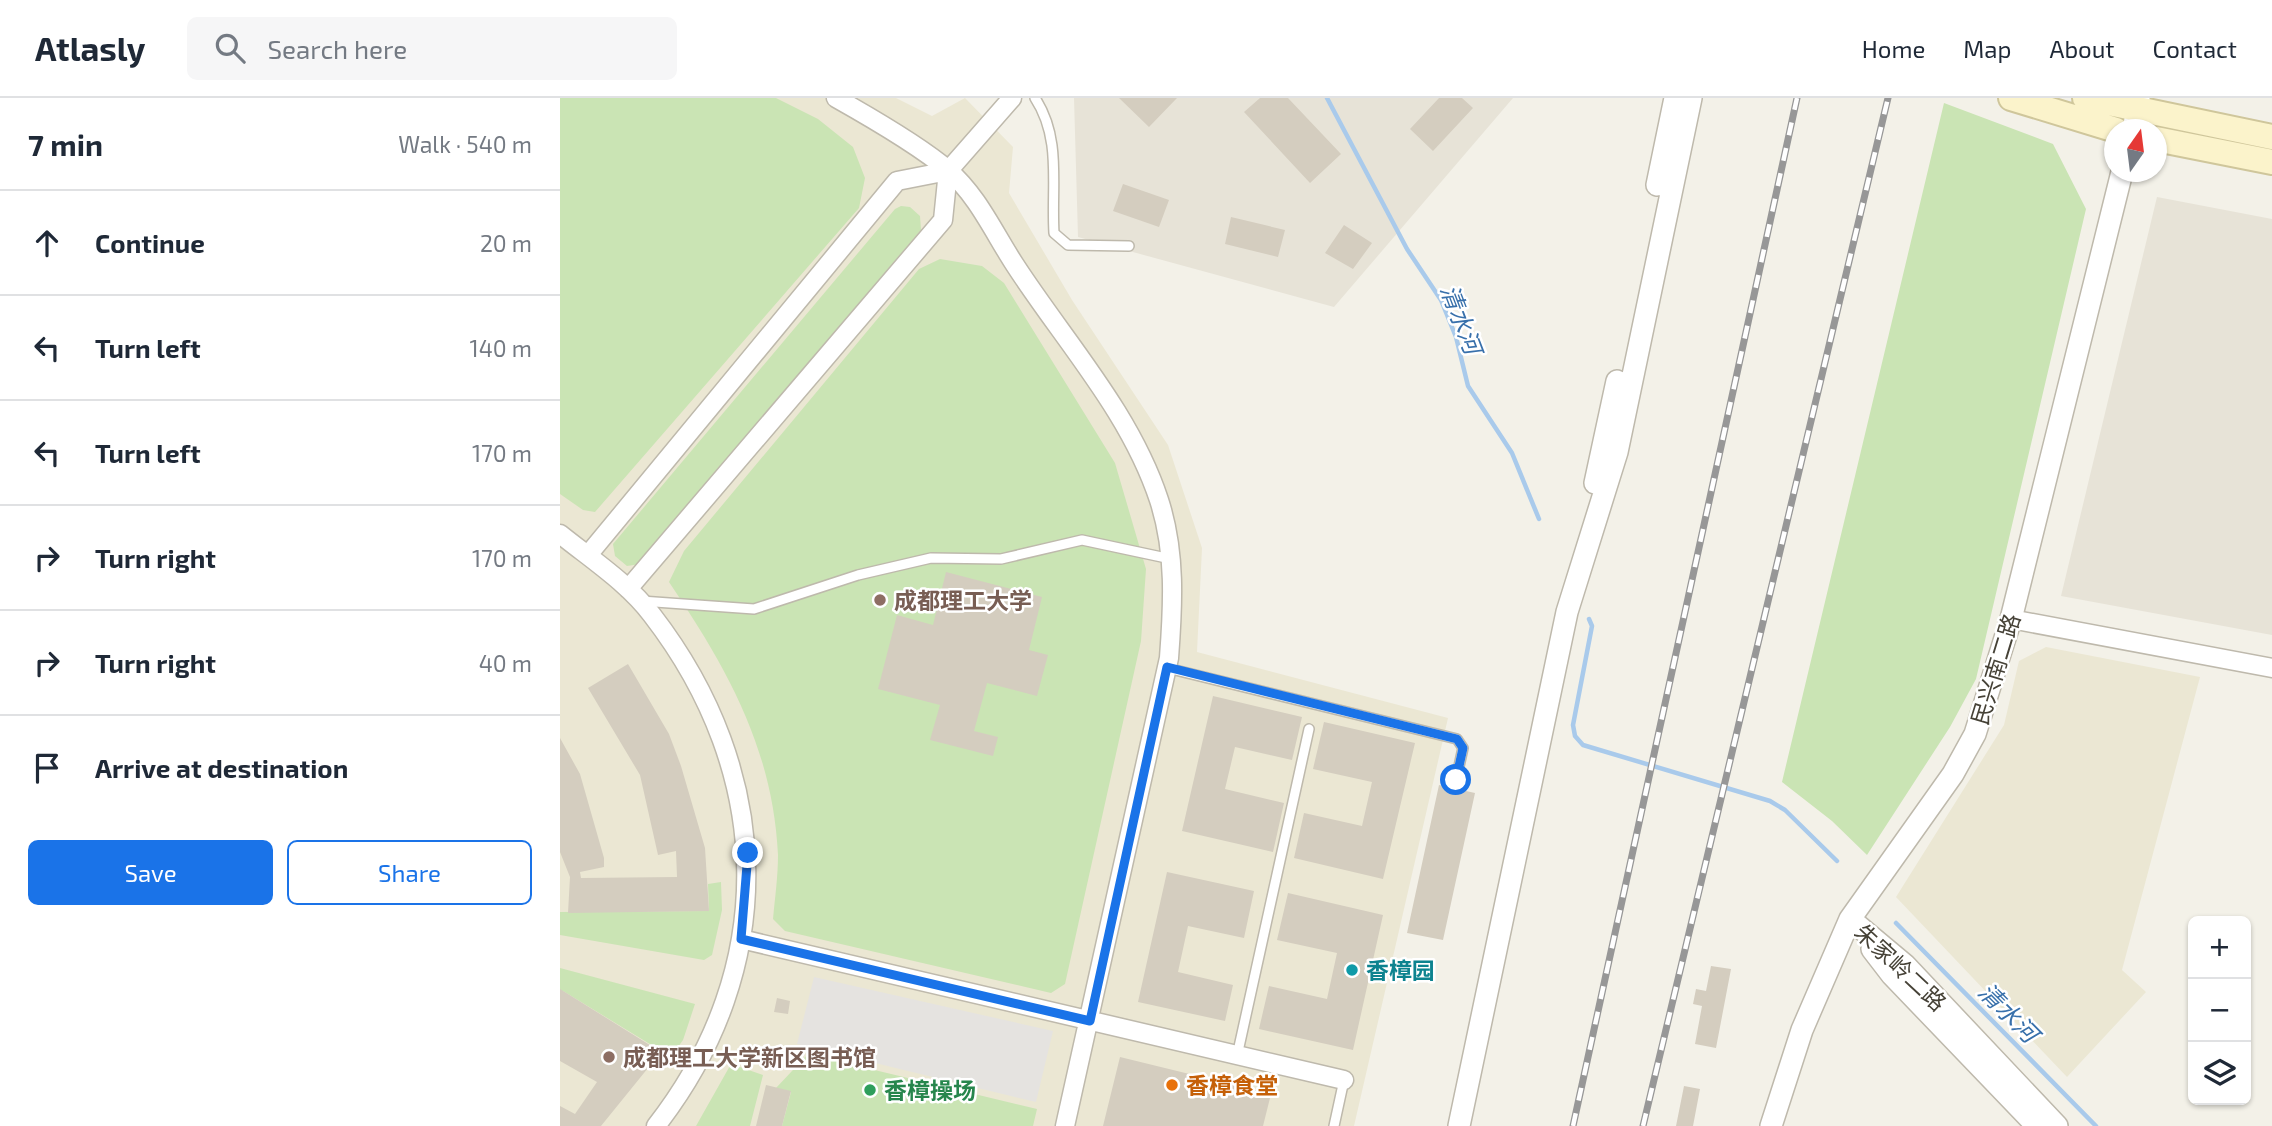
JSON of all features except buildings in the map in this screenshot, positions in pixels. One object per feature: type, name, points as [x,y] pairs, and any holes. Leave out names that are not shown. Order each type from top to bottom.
[{"type":"main road","points":[[2011,98],[2104,126]]},
{"type":"main road","points":[[2085,98],[2136,113],[2272,137]]},
{"type":"main road","points":[[2167,141],[2272,162]]},
{"type":"street","points":[[836,98],[948,171],[989,218],[1013,263],[1118,414],[1143,460],[1160,502],[1171,559],[1173,604],[1167,667],[1065,1126]]},
{"type":"street","points":[[633,595],[943,220],[948,171],[1012,98]]},
{"type":"street","points":[[1445,1126],[1496,902],[1557,608],[1591,501],[1675,98]]},
{"type":"street","points":[[1459,1126],[1567,612],[1617,452],[1690,98]]},
{"type":"street","points":[[588,555],[897,181],[948,171]]},
{"type":"street","name":"民兴南二路","points":[[1771,1126],[1801,1030],[1850,919],[1952,774],[1975,734],[2011,619],[2120,182]]},
{"type":"street","points":[[560,534],[633,595],[677,651],[725,744],[740,796],[748,853],[741,939],[716,1024],[656,1126]]},
{"type":"street","points":[[2011,619],[2272,668]]},
{"type":"street","name":"朱家岭二路","points":[[1850,919],[1892,975],[2037,1126]]},
{"type":"street","name":"朱家岭二路","points":[[1850,919],[1905,965],[2057,1126]]},
{"type":"street","points":[[741,939],[1344,1080]]},
{"type":"lane","points":[[1035,98],[1048,118],[1054,157],[1054,233],[1068,245],[1129,247]]},
{"type":"lane","points":[[633,595],[754,609],[858,575],[931,558],[1001,559],[1082,540],[1171,559]]},
{"type":"lane","points":[[1167,667],[1457,739],[1463,748],[1456,780]]},
{"type":"lane","points":[[1237,1056],[1309,729]]},
{"type":"lane","points":[[1334,1126],[1344,1080]]},
{"type":"shaded area","name":"成都理工大学","points":[[560,98],[896,98],[932,116],[965,98],[1013,147],[1009,193],[1072,300],[1168,445],[1202,548],[1197,652],[1448,718],[1354,1126],[560,1126]]},
{"type":"shaded area","points":[[1074,98],[1513,98],[1334,307],[1078,237]]},
{"type":"shaded area","points":[[2157,197],[2272,219],[2272,635],[2061,596]]},
{"type":"shaded area","points":[[2046,647],[2200,677],[2122,970],[2146,992],[2067,1077],[1896,897],[2004,725],[2019,661]]},
{"type":"shaded area","points":[[814,977],[1053,1031],[1036,1102],[797,1044]]},
{"type":"green space","points":[[560,98],[776,98],[818,119],[853,147],[865,178],[859,208],[595,512],[583,510],[560,494]]},
{"type":"green space","points":[[1944,103],[2053,144],[2086,209],[1976,679],[1950,727],[1867,855],[1832,821],[1782,782]]},
{"type":"green space","points":[[901,206],[910,207],[920,216],[921,230],[640,564],[627,566],[615,556],[613,544],[895,209]]},
{"type":"green space","points":[[940,259],[982,266],[1004,283],[1115,463],[1146,569],[1141,641],[1065,984],[1051,993],[785,931],[773,919],[778,855],[774,816],[757,745],[728,678],[669,582],[684,551],[919,269]]},
{"type":"green space","points":[[721,882],[722,910],[712,955],[704,960],[560,935],[560,912],[709,911],[708,884]]},
{"type":"green space","points":[[560,968],[695,1004],[683,1040],[671,1057],[563,991],[560,994]]},
{"type":"green space","name":"香樟操场","points":[[808,1054],[1037,1109],[1033,1126],[782,1126],[791,1092],[776,1088]]},
{"type":"green space","points":[[731,1064],[763,1075],[750,1126],[696,1126]]},
{"type":"waterway","name":"清水河","points":[[1327,98],[1407,249],[1441,300],[1456,337],[1468,386],[1512,453],[1539,519]]},
{"type":"waterway","name":"清水河","points":[[1589,619],[1592,626],[1573,725],[1575,736],[1583,745],[1770,801],[1785,810],[1837,861]]},
{"type":"waterway","name":"清水河","points":[[1896,923],[2096,1126]]},
{"type":"railway","points":[[1573,1126],[1797,98]]},
{"type":"railway","points":[[1643,1126],[1888,98]]},
{"type":"place","name":"成都理工大学","points":[[880,600]]},
{"type":"place","name":"香樟园","points":[[1352,970]]},
{"type":"place","name":"成都理工大学新区图书馆","points":[[609,1057]]},
{"type":"place","name":"香樟食堂","points":[[1172,1085]]},
{"type":"place","name":"香樟操场","points":[[870,1090]]},
{"type":"route","points":[[748,853],[741,939],[790,948],[1090,1021],[1167,667],[1457,739],[1463,748],[1456,780]]}]
